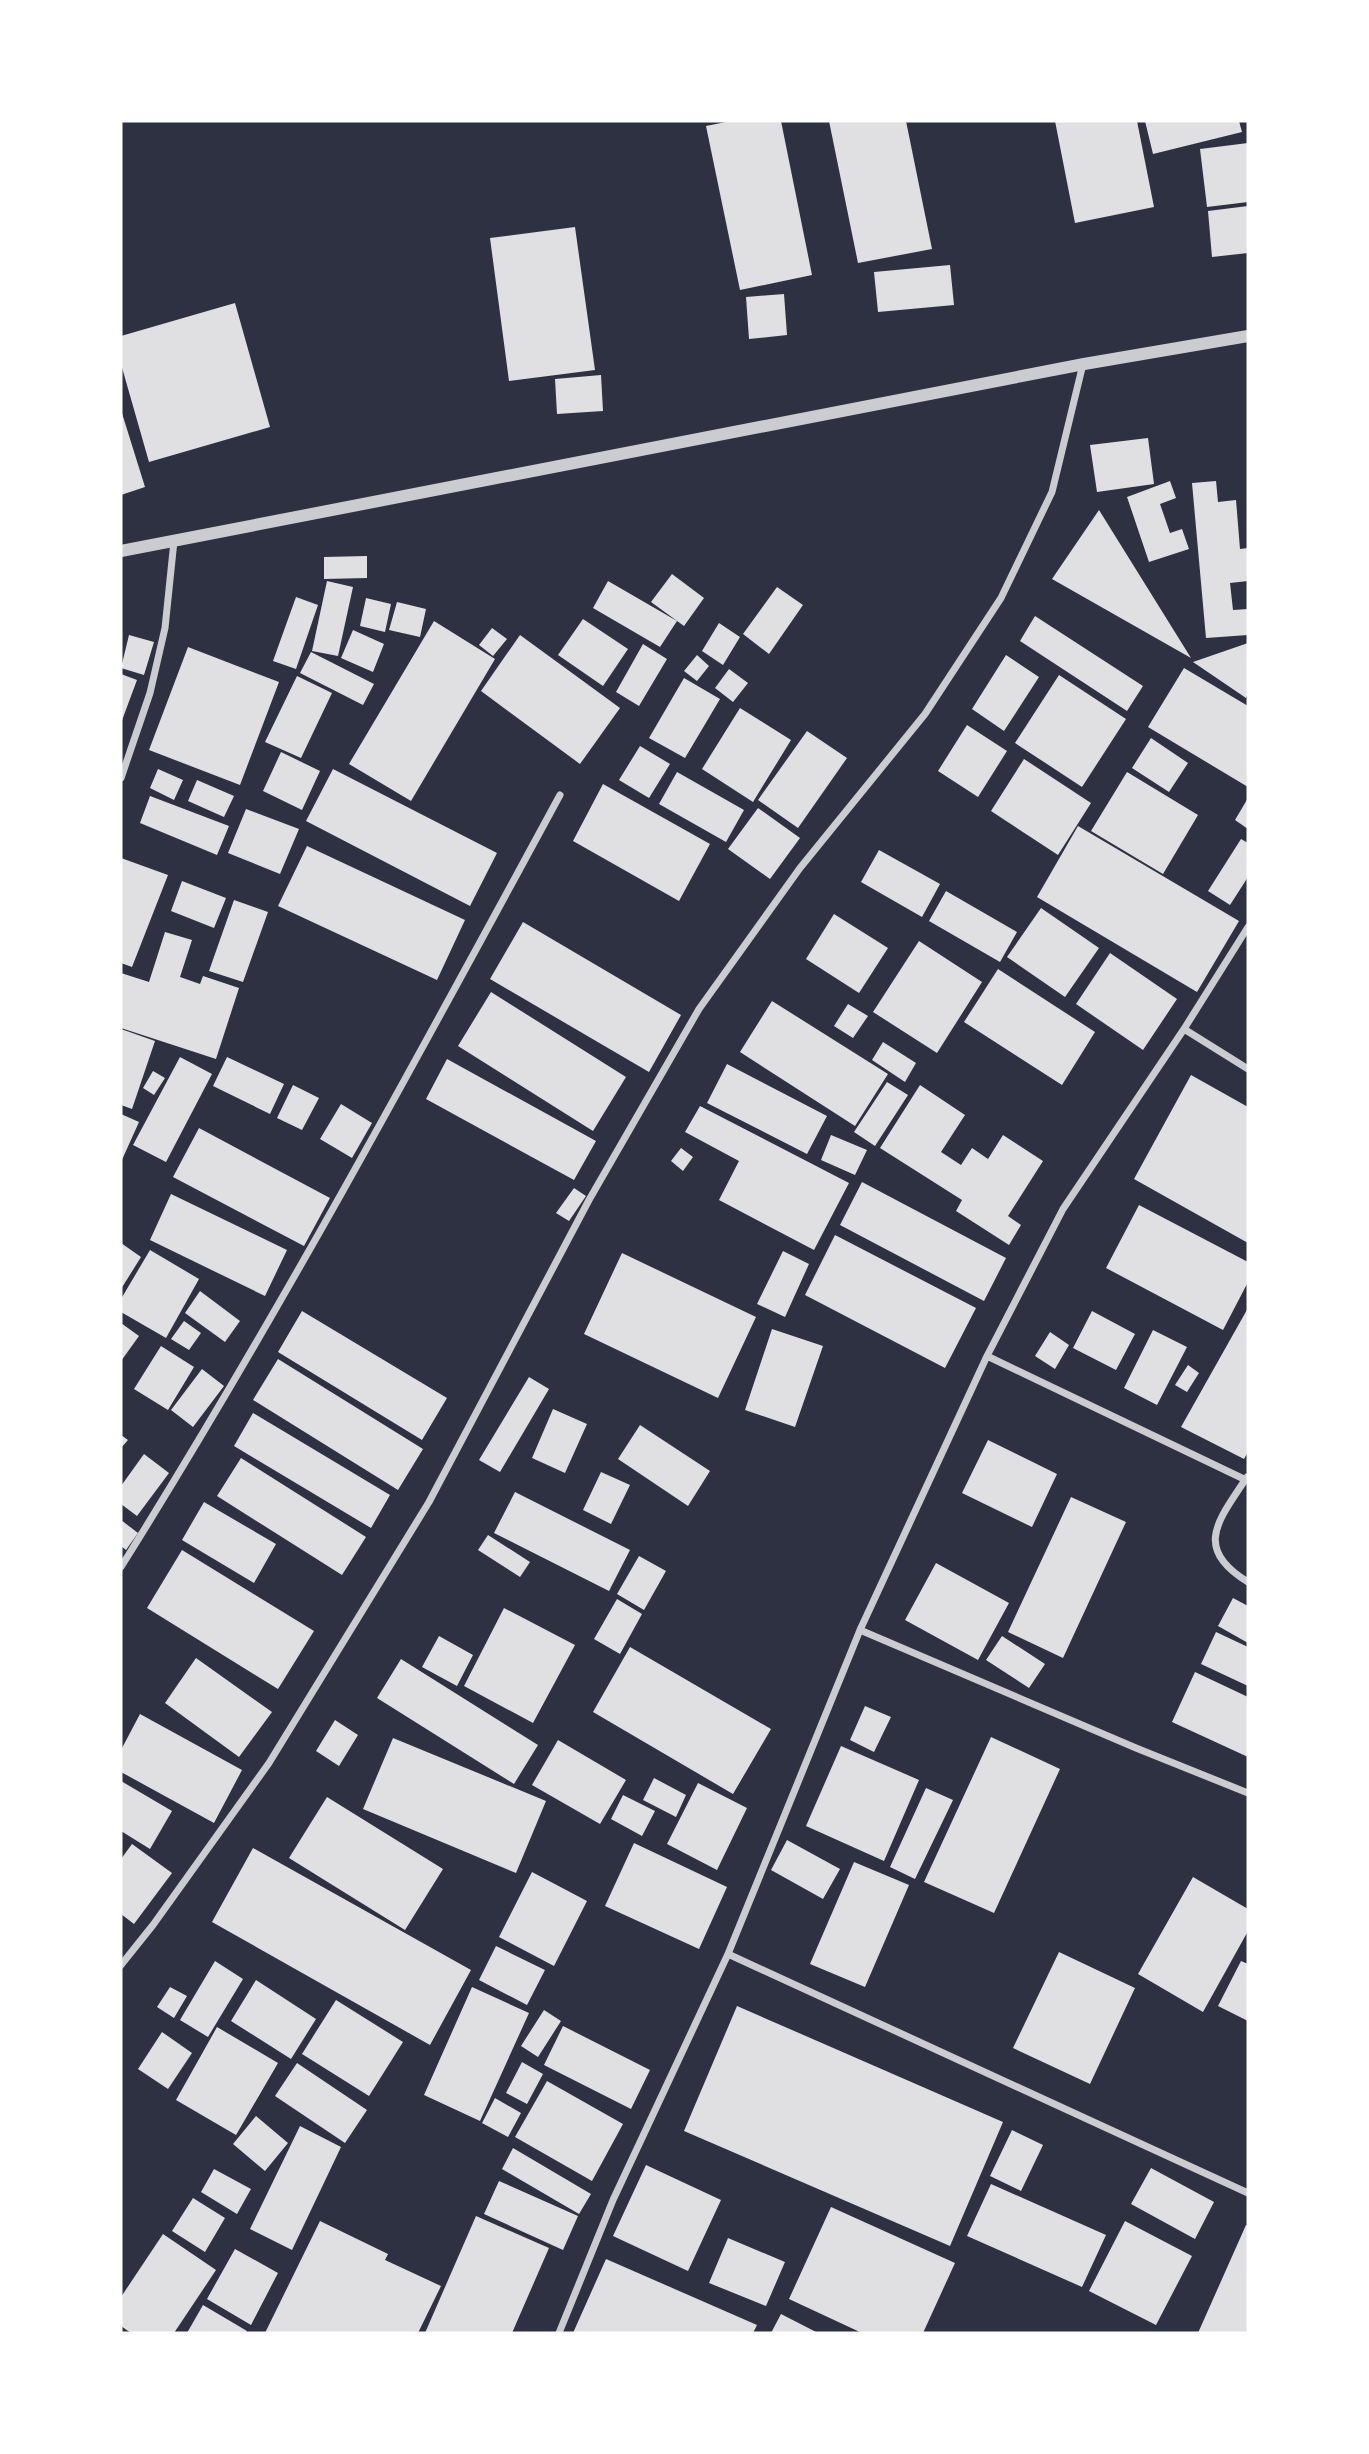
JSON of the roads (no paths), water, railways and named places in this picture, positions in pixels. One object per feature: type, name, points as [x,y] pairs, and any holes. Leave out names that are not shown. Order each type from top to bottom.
[{"type":"street","points":[[121,551],[1084,364],[1248,336]]},
{"type":"street","points":[[121,1965],[153,1925],[269,1763],[422,1514],[589,1200],[699,1009],[800,869],[925,714],[1001,598],[1052,492],[1084,364]]},
{"type":"street","points":[[121,778],[150,693],[165,628],[174,541]]},
{"type":"street","points":[[121,1567],[259,1339],[376,1133],[560,795]]},
{"type":"street","points":[[559,2333],[613,2200],[728,1954],[860,1630],[987,1356],[1063,1209],[1184,1029],[1248,927]]},
{"type":"street","points":[[1184,1029],[1248,1069]]},
{"type":"street","points":[[987,1356],[1247,1478],[1217,1523],[1215,1550],[1231,1571],[1248,1582]]},
{"type":"street","points":[[860,1630],[1248,1793]]},
{"type":"street","points":[[728,1954],[1248,2193]]}]
